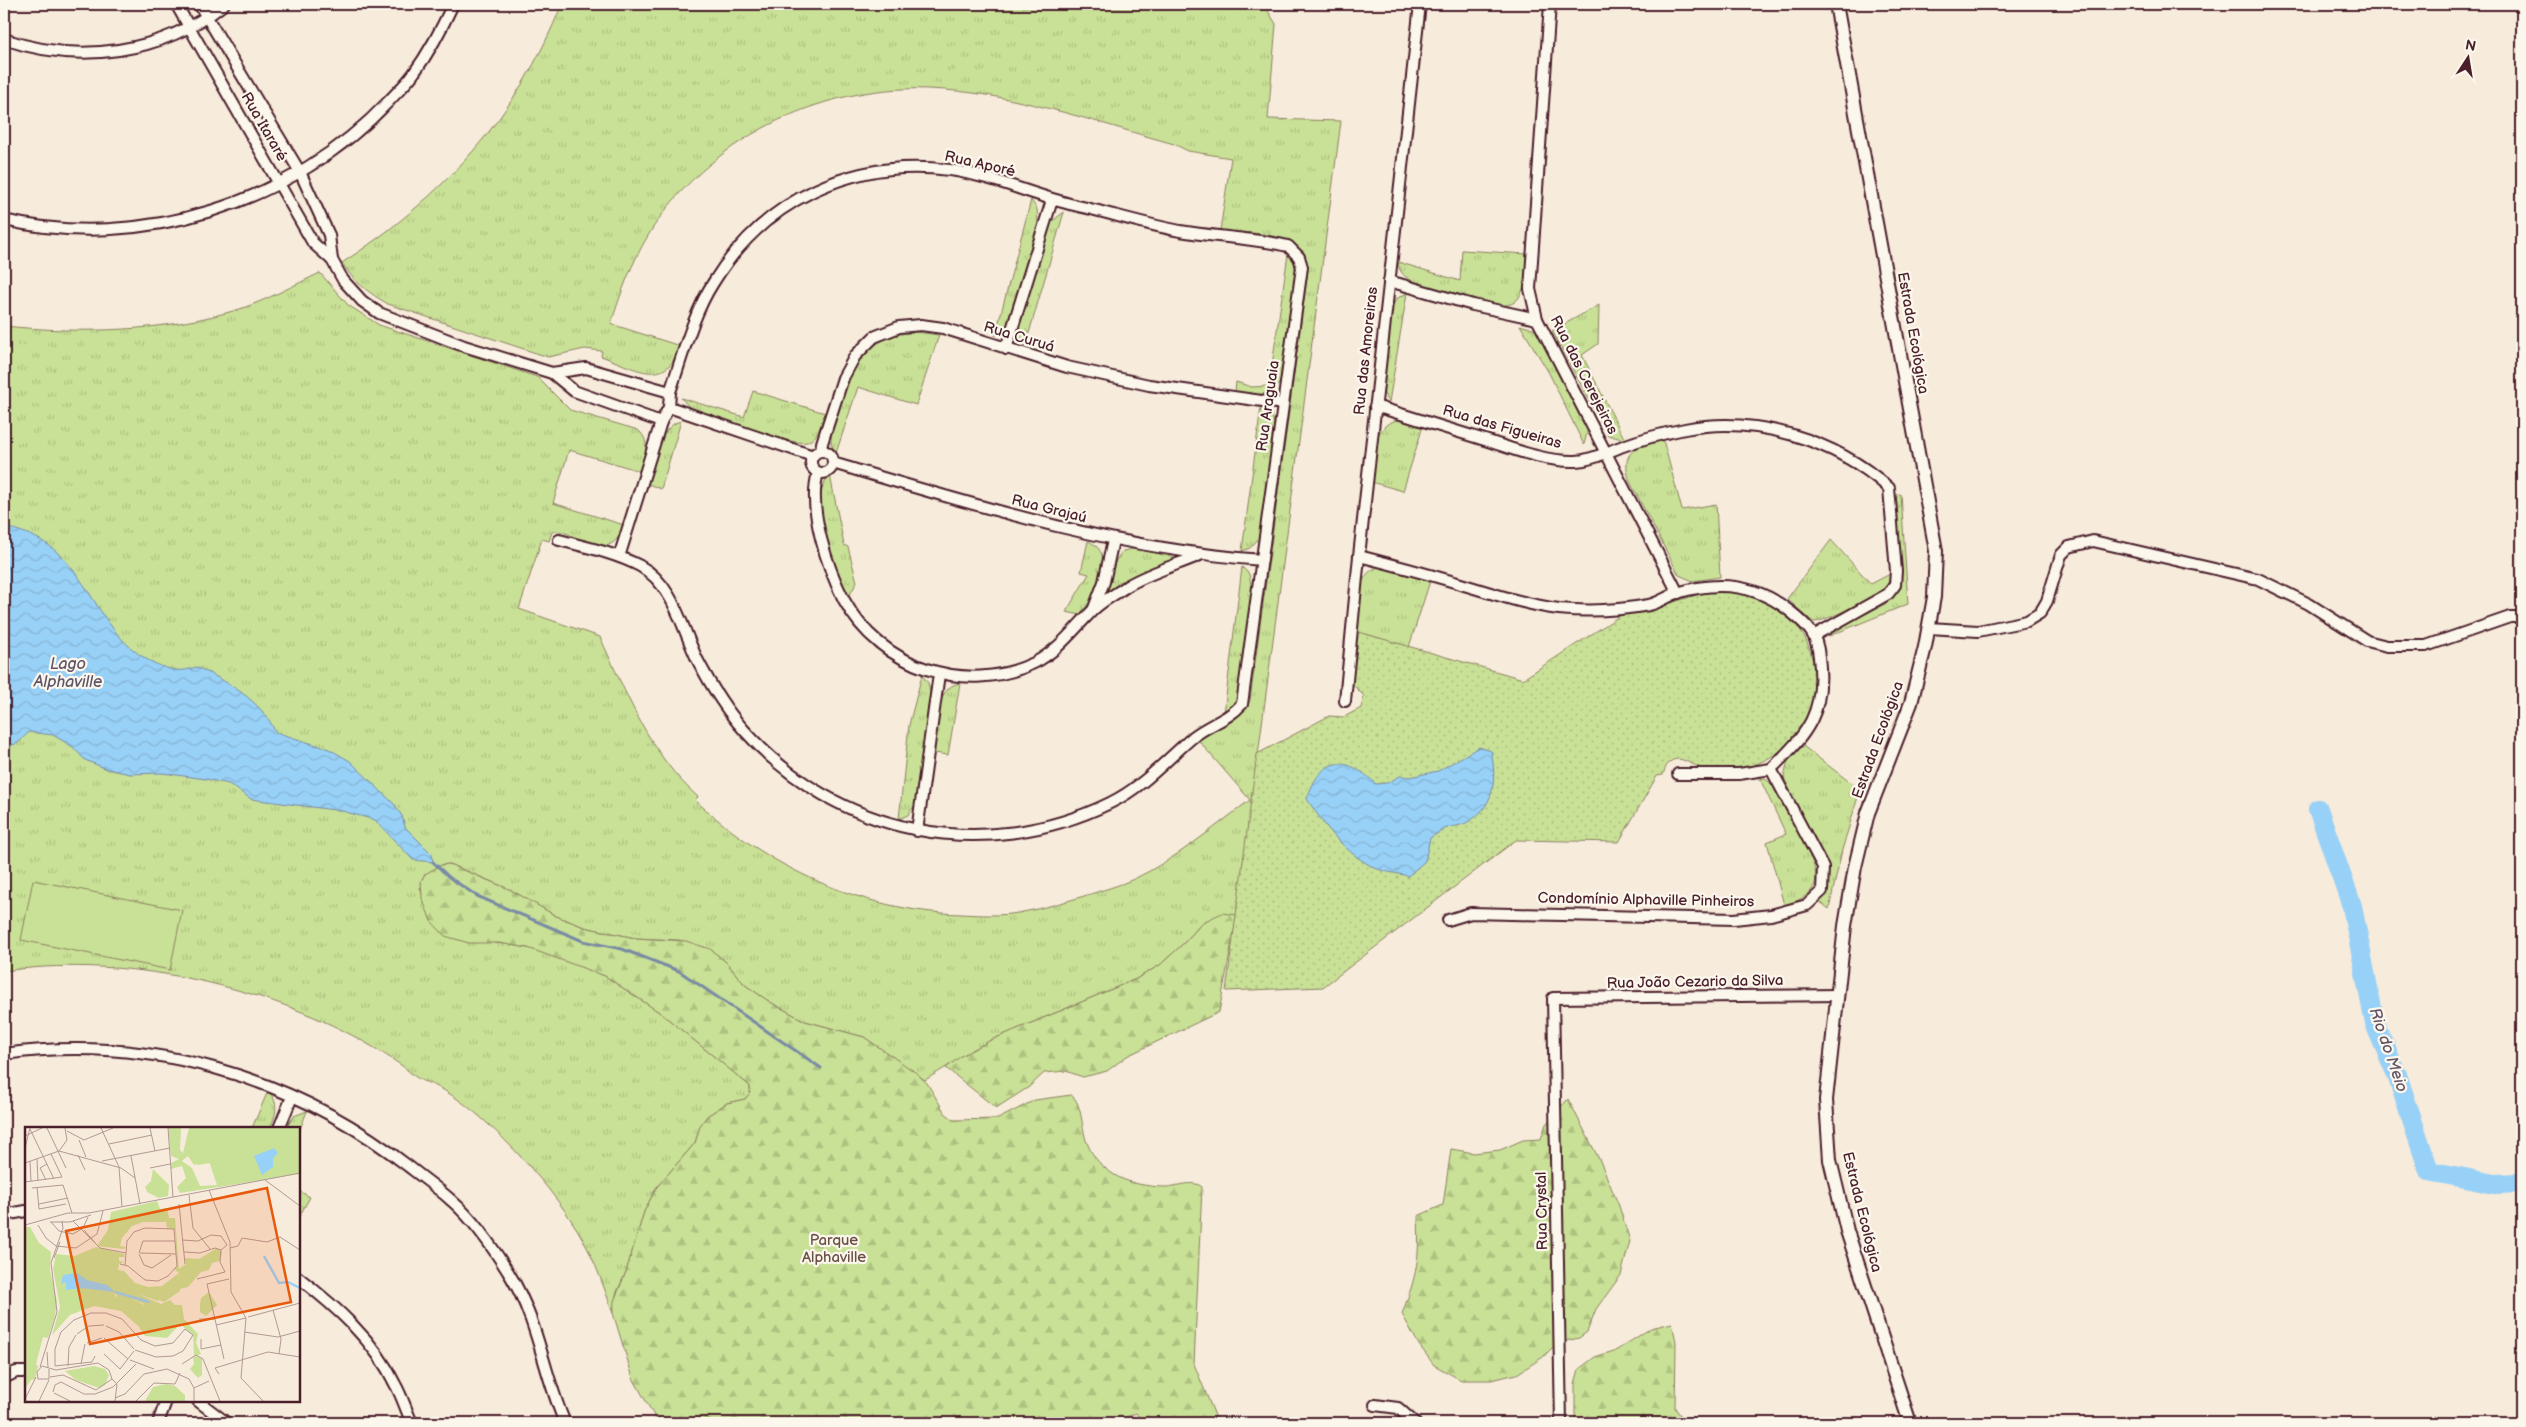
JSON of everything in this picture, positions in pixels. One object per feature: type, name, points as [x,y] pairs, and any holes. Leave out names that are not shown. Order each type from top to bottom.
[{"type":"street","name":"Rua Itararé","points":[[176,4],[313,243],[332,260]]},
{"type":"street","name":"Rua Itararé","points":[[199,4],[300,172],[329,235],[332,260],[342,280],[362,301],[379,313],[464,346],[552,373]]},
{"type":"street","points":[[4,39],[26,47],[77,54],[121,51],[166,38],[207,18],[224,4]]},
{"type":"street","points":[[4,220],[74,230],[135,226],[186,218],[261,193],[300,172],[331,152],[370,122],[413,74],[441,30],[453,4]]},
{"type":"street","name":"Rua das Amoreiras","points":[[1345,702],[1375,406],[1420,4]]},
{"type":"street","name":"Rua das Cerejeiras","points":[[1550,4],[1530,289],[1537,319],[1678,593]]},
{"type":"street","name":"Estrada Ecológica","points":[[1836,4],[1936,551],[1934,597],[1912,702],[1868,813],[1855,867],[1845,926],[1826,1100],[1830,1160],[1850,1240],[1910,1423]]},
{"type":"street","name":"Rua Aporé","points":[[669,407],[670,392],[712,284],[743,244],[774,213],[816,188],[862,174],[911,167],[952,170],[991,180],[1052,200],[1177,230],[1288,246],[1299,257]]},
{"type":"street","points":[[1006,349],[1052,200]]},
{"type":"street","name":"Rua Araguaia","points":[[559,540],[619,557],[642,567],[661,583],[718,698],[743,730],[773,761],[820,794],[855,810],[917,831],[974,836],[1006,834],[1045,827],[1109,803],[1140,785],[1200,732],[1213,723],[1231,716],[1242,704],[1302,267],[1299,257]]},
{"type":"street","points":[[1389,281],[1474,305],[1537,319]]},
{"type":"street","name":"Rua Curuá","points":[[817,453],[843,378],[855,356],[874,337],[899,327],[921,325],[943,328],[1067,367],[1149,385],[1283,404]]},
{"type":"street","points":[[552,373],[586,368],[670,392]]},
{"type":"street","points":[[552,373],[574,391],[661,422]]},
{"type":"street","name":"Rua das Figueiras","points":[[1375,406],[1527,453],[1558,460],[1577,461],[1608,454],[1622,446],[1686,429],[1736,426],[1773,430],[1816,443],[1850,458],[1872,472],[1889,488],[1896,571],[1895,585],[1888,594],[1815,635]]},
{"type":"street","points":[[619,557],[661,422],[669,407],[817,453],[831,455],[833,463],[828,471],[818,473]]},
{"type":"street","points":[[817,453],[811,466],[818,473]]},
{"type":"street","name":"Rua Grajaú","points":[[833,463],[981,508],[1113,540],[1200,555],[1262,560]]},
{"type":"street","points":[[818,473],[816,481],[816,506],[822,541],[835,582],[849,608],[864,630],[885,648],[912,664],[939,674],[968,677],[1000,674],[1034,662],[1062,643],[1094,608],[1130,584],[1200,555]]},
{"type":"street","points":[[1094,608],[1104,582],[1113,540]]},
{"type":"street","points":[[1929,628],[1978,632],[2027,621],[2040,613],[2047,601],[2061,555],[2068,547],[2093,541],[2258,579],[2309,604],[2367,641],[2387,646],[2426,646],[2510,617],[2522,617]]},
{"type":"street","points":[[1359,556],[1430,574],[1510,599],[1559,609],[1606,610],[1652,604],[1678,593],[1714,586],[1740,586],[1775,599],[1803,622],[1815,635],[1822,680],[1817,709],[1808,730],[1771,769],[1740,774],[1678,774]]},
{"type":"street","points":[[917,831],[939,674]]},
{"type":"street","name":"Condomínio Alphaville Pinheiros","points":[[1448,920],[1471,914],[1734,919],[1771,916],[1806,905],[1822,891],[1823,867],[1771,769]]},
{"type":"street","name":"Rua João Cezario da Silva","points":[[1553,998],[1838,996]]},
{"type":"street","name":"Rua Crystal","points":[[1553,998],[1561,1423]]},
{"type":"street","points":[[4,1054],[87,1049],[161,1055],[212,1066],[261,1082],[318,1108],[375,1140],[454,1202],[488,1241],[512,1277],[529,1315],[550,1385],[565,1423]]},
{"type":"street","points":[[279,1127],[292,1097]]},
{"type":"street","points":[[4,1215],[25,1211]]},
{"type":"street","points":[[300,1279],[334,1307],[375,1352],[395,1382],[412,1423]]},
{"type":"street","points":[[4,1378],[16,1372],[25,1372]]},
{"type":"street","points":[[158,1423],[166,1402]]},
{"type":"street","points":[[199,1402],[227,1423]]},
{"type":"street","points":[[1375,1405],[1398,1408],[1415,1423]]},
{"type":"green space","points":[[562,4],[1268,4],[1268,11],[1276,24],[1268,119],[1341,121],[1237,915],[1203,922],[1160,965],[1136,979],[991,1040],[925,1080],[864,1037],[805,1021],[770,1002],[745,985],[726,962],[710,949],[679,940],[635,938],[584,927],[556,916],[511,890],[450,864],[441,865],[420,888],[431,921],[487,942],[514,945],[544,952],[605,976],[662,1014],[750,1086],[750,1093],[745,1099],[727,1103],[707,1116],[700,1126],[695,1143],[656,1188],[644,1212],[626,1272],[616,1294],[613,1313],[595,1265],[578,1231],[543,1183],[506,1141],[464,1104],[444,1091],[419,1079],[401,1065],[364,1042],[304,1013],[263,998],[177,976],[89,967],[46,967],[4,971],[4,326],[34,329],[93,330],[152,327],[182,322],[240,309],[320,273],[348,305],[379,325],[537,377],[570,410],[638,430],[645,439],[646,444],[640,471],[569,450],[553,503],[624,525],[617,538],[609,545],[599,546],[559,531],[552,532],[549,541],[542,539],[519,609],[600,637],[641,722],[666,762],[698,797],[695,800],[753,846],[785,865],[852,895],[924,911],[997,915],[1051,906],[1134,879],[1179,853],[1250,800],[1199,741],[1235,719],[1246,708],[1250,700],[1308,270],[1304,257],[1296,247],[1286,240],[1260,234],[1220,231],[1231,158],[1188,151],[1174,144],[1022,102],[959,91],[928,89],[887,90],[847,96],[807,108],[769,125],[734,146],[701,171],[673,201],[649,234],[637,255],[611,324],[680,346],[674,360],[666,368],[657,372],[636,370],[601,356],[602,351],[585,349],[548,357],[388,304],[374,296],[352,276],[342,263],[379,238],[413,211],[473,151],[523,83],[544,45]]},
{"type":"green space","points":[[1031,200],[1037,209],[1038,223],[1005,330],[995,336]]},
{"type":"green space","points":[[1064,212],[1025,347],[1019,334],[1020,325],[1050,223]]},
{"type":"green space","points":[[1462,250],[1526,254],[1525,281],[1520,297],[1507,305],[1497,305],[1414,282],[1403,274],[1398,262],[1460,281]]},
{"type":"green space","points":[[1288,254],[1295,263],[1295,274],[1280,382],[1271,391],[1266,393],[1235,392],[1236,382],[1252,387],[1269,386]]},
{"type":"green space","points":[[1407,293],[1389,402],[1382,386],[1391,310],[1396,299]]},
{"type":"green space","points":[[1599,305],[1598,344],[1582,355],[1625,440],[1608,435],[1552,331]]},
{"type":"green space","points":[[1520,325],[1533,329],[1540,334],[1588,428],[1584,445],[1549,373]]},
{"type":"green space","points":[[916,332],[939,335],[916,405],[858,387],[836,453],[831,444],[831,435],[841,398],[856,366],[866,353],[879,343],[895,336]]},
{"type":"green space","points":[[753,391],[825,413],[817,434],[807,442],[786,440],[692,410],[681,398],[744,417]]},
{"type":"green space","points":[[1261,407],[1271,414],[1274,433],[1259,538],[1250,548],[1242,551]]},
{"type":"green space","points":[[1398,420],[1423,426],[1403,491],[1371,482],[1373,454],[1378,436],[1389,423]]},
{"type":"green space","points":[[681,421],[661,489],[648,484],[662,438],[673,424]]},
{"type":"green space","points":[[1663,440],[1682,510],[1716,504],[1720,577],[1693,581],[1679,575],[1630,482],[1627,471],[1629,456],[1638,448]]},
{"type":"green space","points":[[830,475],[844,545],[848,547],[857,582],[849,596],[831,553],[822,516],[821,499],[823,485]]},
{"type":"green space","points":[[1901,494],[1908,604],[1829,636],[1839,627],[1885,604],[1897,592],[1901,573],[1896,495]]},
{"type":"green space","points":[[1831,540],[1871,584],[1890,574],[1890,578],[1884,588],[1871,597],[1838,614],[1813,622],[1787,599]]},
{"type":"green space","points":[[1088,541],[1097,547],[1102,556],[1101,576],[1092,597],[1081,615],[1066,612],[1089,574],[1081,572]]},
{"type":"green space","points":[[1132,549],[1171,555],[1174,559],[1103,597],[1107,591],[1116,561],[1125,551]]},
{"type":"green space","points":[[1242,567],[1249,574],[1252,590],[1237,700],[1232,708],[1224,713]]},
{"type":"green space","points":[[1378,567],[1391,568],[1430,581],[1409,647],[1355,631],[1357,604],[1361,585],[1370,571]]},
{"type":"green space","points":[[1724,590],[1761,599],[1776,607],[1800,629],[1808,644],[1813,662],[1814,697],[1807,719],[1800,732],[1786,747],[1764,761],[1740,769],[1715,770],[1702,768],[1680,759],[1671,761],[1663,775],[1657,776],[1619,842],[1516,840],[1323,987],[1226,991],[1257,754],[1329,716],[1344,717],[1361,708],[1364,696],[1352,684],[1351,680],[1355,631],[1523,679],[1621,615],[1648,610],[1706,592]]},
{"type":"green space","points":[[922,675],[928,683],[930,692],[916,803],[908,815],[899,819],[909,725]]},
{"type":"green space","points":[[960,683],[948,755],[934,753],[940,701],[951,686]]},
{"type":"green space","points":[[1803,746],[1860,790],[1842,850],[1829,909],[1819,901],[1827,878],[1826,863],[1784,778],[1788,760]]},
{"type":"green space","points":[[1759,777],[1767,780],[1773,786],[1812,860],[1815,870],[1816,879],[1814,887],[1808,894],[1784,905],[1767,842],[1786,834]]},
{"type":"green space","name":"Parque Alphaville","points":[[449,864],[511,890],[556,916],[584,927],[635,938],[686,941],[710,949],[726,962],[745,985],[770,1002],[805,1021],[864,1037],[915,1072],[927,1083],[945,1113],[954,1120],[998,1119],[1035,1100],[1071,1095],[1078,1104],[1086,1139],[1092,1154],[1109,1171],[1124,1180],[1145,1185],[1165,1187],[1194,1184],[1202,1187],[1194,1364],[1218,1423],[1144,1423],[1136,1413],[1113,1423],[658,1423],[633,1378],[613,1313],[614,1301],[626,1272],[644,1212],[656,1188],[695,1143],[700,1126],[707,1116],[727,1103],[745,1099],[750,1093],[750,1086],[662,1014],[605,976],[528,948],[499,943],[469,943],[445,936],[431,921],[422,898],[421,881],[425,874],[441,865]]},
{"type":"green space","points":[[33,880],[182,910],[170,970],[21,940]]},
{"type":"green space","points":[[1222,913],[1237,915],[1219,1012],[1127,1056],[1107,1071],[1083,1077],[1066,1071],[1044,1073],[1029,1087],[996,1108],[946,1068],[961,1056],[991,1040],[1136,979],[1160,965],[1203,922]]},
{"type":"green space","points":[[268,1091],[272,1095],[276,1109],[270,1127],[252,1127]]},
{"type":"green space","points":[[1568,1099],[1600,1161],[1619,1206],[1630,1241],[1621,1275],[1596,1309],[1587,1332],[1579,1338],[1557,1343],[1543,1357],[1517,1374],[1491,1380],[1461,1380],[1434,1365],[1419,1345],[1402,1314],[1411,1288],[1418,1255],[1418,1216],[1443,1205],[1451,1149],[1474,1153],[1500,1150],[1523,1140],[1541,1139],[1546,1124]]},
{"type":"green space","points":[[307,1111],[300,1129],[300,1127],[287,1127],[294,1116]]},
{"type":"green space","points":[[300,1192],[310,1197],[300,1215]]},
{"type":"green space","points":[[1672,1323],[1676,1342],[1675,1408],[1686,1423],[1575,1423],[1575,1384],[1579,1369],[1595,1357],[1617,1350],[1651,1328]]},
{"type":"water","name":"Lago Alphaville","points":[[4,527],[35,537],[61,556],[125,643],[139,654],[156,664],[171,669],[185,670],[196,667],[207,672],[253,701],[270,721],[275,732],[329,749],[350,761],[394,804],[402,816],[405,827],[432,854],[433,862],[413,860],[375,820],[342,811],[251,799],[229,784],[206,779],[162,773],[130,774],[107,769],[85,760],[73,747],[53,735],[29,732],[18,743],[4,748]]},
{"type":"water","points":[[1479,747],[1491,751],[1493,762],[1492,792],[1488,801],[1476,817],[1461,825],[1447,828],[1430,838],[1425,861],[1408,876],[1375,868],[1361,860],[1327,828],[1307,799],[1319,774],[1327,767],[1335,764],[1344,764],[1354,768],[1365,774],[1376,784],[1387,783],[1400,776],[1410,777],[1438,771]]},
{"type":"waterway","name":"Rio do Meio","points":[[2318,809],[2352,906],[2375,1024],[2397,1075],[2429,1171],[2495,1184],[2522,1183]]},
{"type":"waterway","points":[[433,862],[450,878],[477,896],[583,941],[622,949],[679,971],[821,1068]]}]
